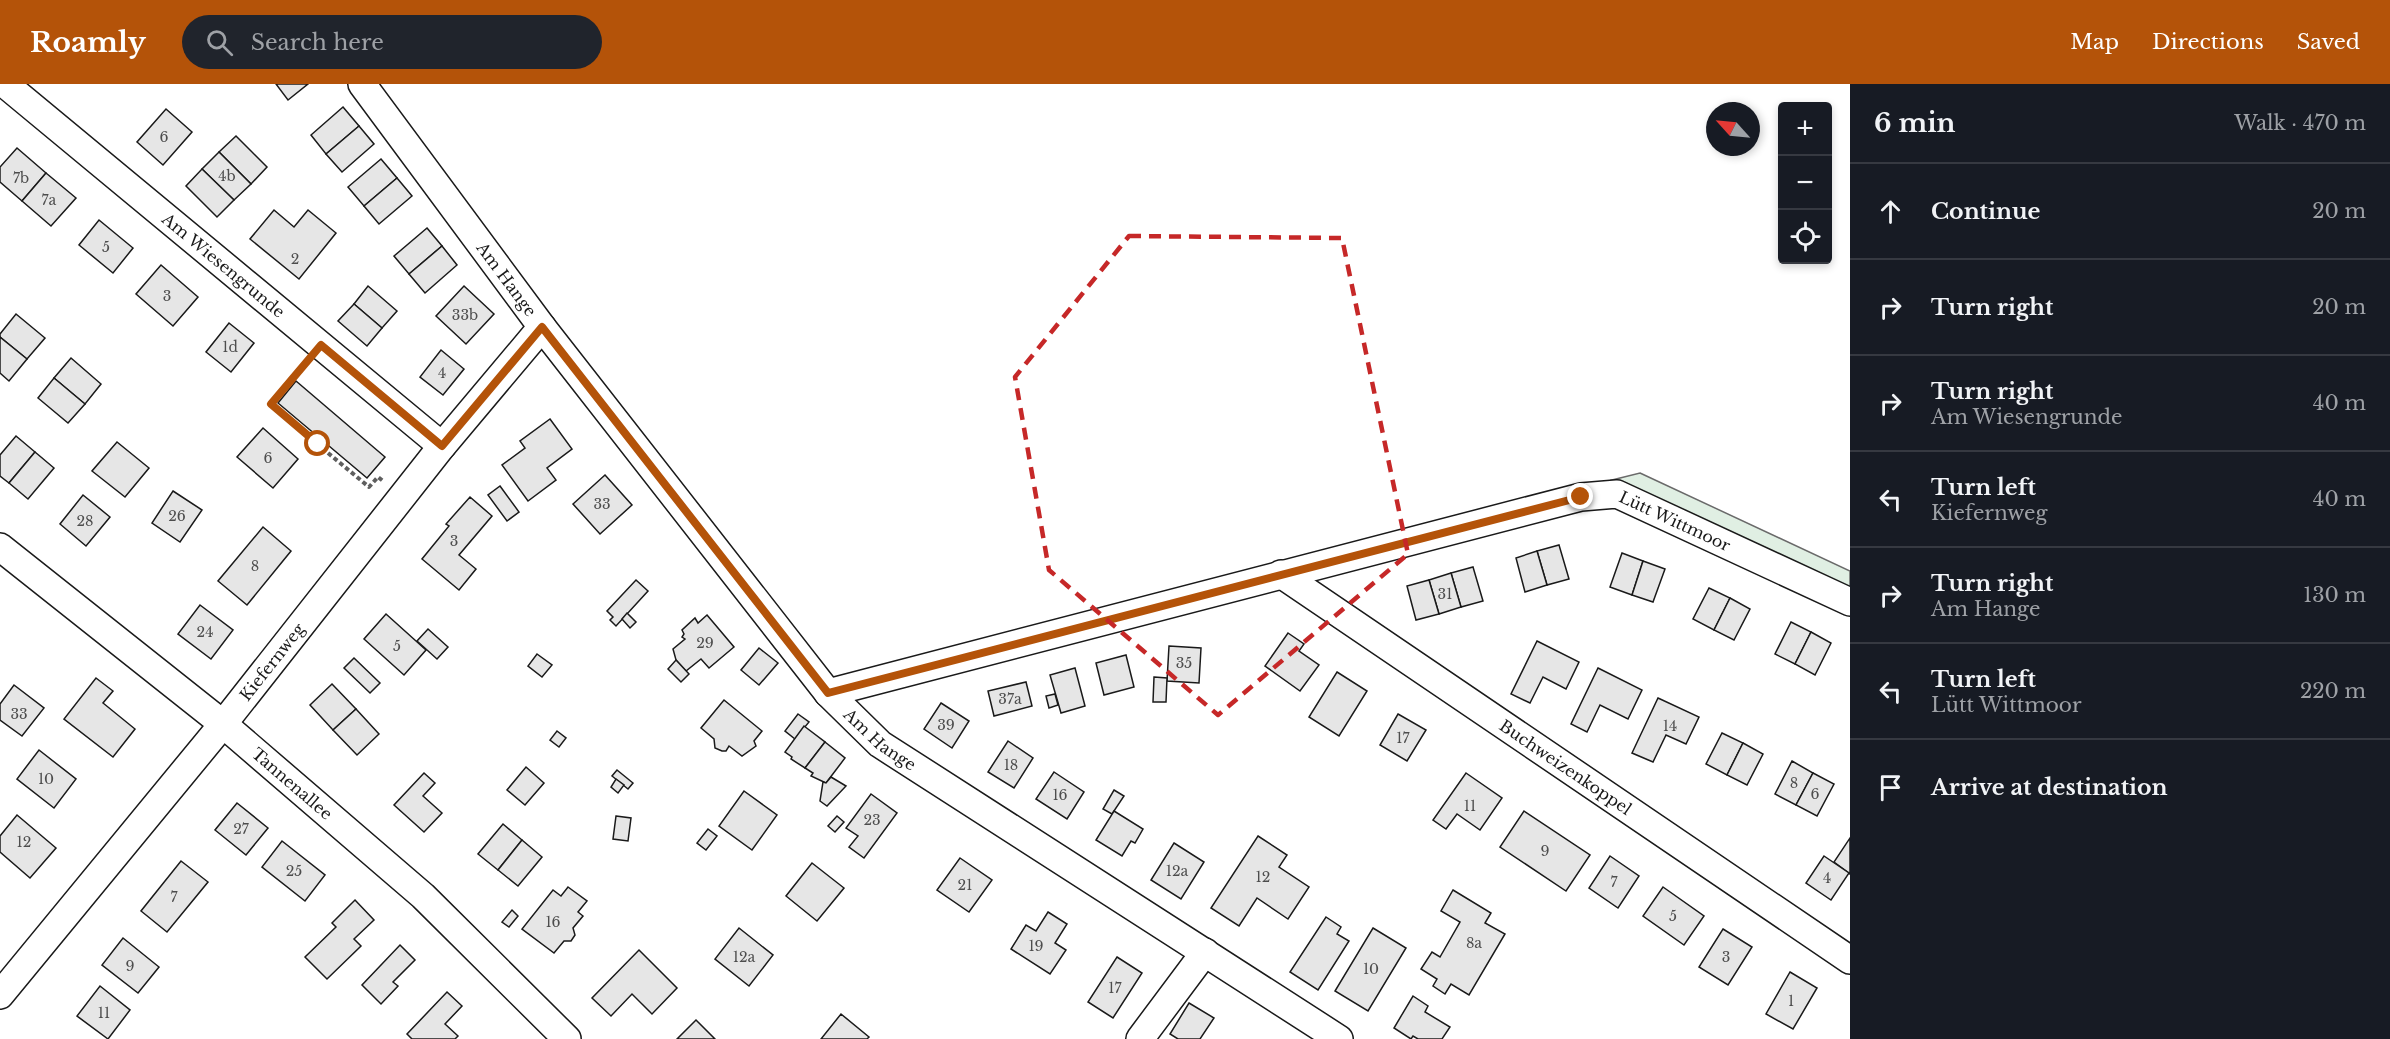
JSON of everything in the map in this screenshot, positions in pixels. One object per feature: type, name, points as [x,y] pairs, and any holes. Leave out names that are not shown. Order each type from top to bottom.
[{"type":"street","name":"Am Wiesengrunde","points":[[5,84],[442,446]]},
{"type":"street","name":"Am Hange","points":[[362,84],[542,327],[828,693],[880,744],[1339,1039]]},
{"type":"street","name":"Kiefernweg","points":[[0,995],[223,724],[442,446],[542,327]]},
{"type":"street","name":"Lütt Wittmoor","points":[[828,693],[1581,497],[1617,494],[1850,603]]},
{"type":"street","name":"Tannenallee","points":[[0,548],[223,724],[423,896],[567,1039]]},
{"type":"street","name":"Buchweizenkoppel","points":[[1281,574],[1850,960]]},
{"type":"street","points":[[1140,1039],[1205,952]]},
{"type":"path","points":[[318,444],[271,404],[321,345]]},
{"type":"path","points":[[328,453],[369,487],[378,477],[401,497]]},
{"type":"highlighted area","points":[[1129,236],[1342,238],[1408,554],[1218,715],[1049,570],[1015,377]]},
{"type":"green space","points":[[1640,473],[1850,571],[1850,590],[1612,480]]},
{"type":"building","points":[[276,84],[308,84],[288,100]]},
{"type":"building","points":[[343,107],[359,126],[326,154],[311,135]]},
{"type":"building","points":[[166,109],[192,132],[163,165],[137,142]]},
{"type":"building","points":[[359,126],[374,144],[342,172],[326,154]]},
{"type":"building","points":[[236,136],[267,167],[251,184],[219,152]]},
{"type":"building","points":[[17,148],[46,173],[22,201],[0,182],[0,167]]},
{"type":"building","points":[[219,152],[251,184],[234,200],[202,169]]},
{"type":"building","points":[[381,159],[397,178],[364,206],[348,187]]},
{"type":"building","points":[[202,169],[234,200],[217,217],[186,186]]},
{"type":"building","points":[[46,173],[76,198],[51,226],[22,201]]},
{"type":"building","points":[[397,178],[412,196],[379,224],[364,206]]},
{"type":"building","points":[[274,210],[294,227],[308,210],[336,233],[299,279],[250,239]]},
{"type":"building","points":[[99,220],[133,248],[113,273],[79,245]]},
{"type":"building","points":[[427,228],[442,246],[409,274],[394,256]]},
{"type":"building","points":[[442,246],[457,265],[425,293],[409,274]]},
{"type":"building","points":[[161,265],[198,297],[173,326],[136,294]]},
{"type":"building","points":[[368,286],[397,311],[382,328],[354,304]]},
{"type":"building","points":[[464,286],[494,314],[466,344],[436,316]]},
{"type":"building","points":[[354,304],[382,328],[367,346],[338,321]]},
{"type":"building","points":[[16,314],[45,338],[27,359],[0,337]]},
{"type":"building","points":[[229,323],[254,343],[231,372],[206,352]]},
{"type":"building","points":[[0,337],[27,359],[9,381],[0,373]]},
{"type":"building","points":[[441,350],[464,369],[443,395],[420,377]]},
{"type":"building","points":[[71,358],[101,384],[85,404],[54,378]]},
{"type":"building","points":[[54,378],[85,404],[68,423],[38,398]]},
{"type":"building","points":[[296,381],[385,457],[367,478],[278,403]]},
{"type":"building","points":[[550,419],[572,449],[547,468],[556,480],[528,501],[502,465],[525,448],[520,441]]},
{"type":"building","points":[[263,428],[298,459],[273,488],[237,457]]},
{"type":"building","points":[[16,436],[35,452],[9,483],[0,476],[0,455]]},
{"type":"building","points":[[117,442],[149,468],[125,497],[92,471]]},
{"type":"building","points":[[35,452],[54,468],[28,499],[9,483]]},
{"type":"building","points":[[605,475],[632,505],[600,534],[573,504]]},
{"type":"building","points":[[500,486],[519,512],[507,521],[488,495]]},
{"type":"building","points":[[173,491],[202,510],[180,542],[152,523]]},
{"type":"building","points":[[83,495],[110,517],[86,546],[60,524]]},
{"type":"building","points":[[470,497],[492,516],[459,555],[476,569],[459,590],[422,559],[449,526],[446,524]]},
{"type":"building","points":[[263,527],[291,551],[247,605],[218,581]]},
{"type":"building","points":[[1559,545],[1569,579],[1547,585],[1537,551]]},
{"type":"building","points":[[1537,551],[1547,585],[1525,592],[1516,558]]},
{"type":"building","points":[[1622,553],[1643,561],[1632,595],[1610,587]]},
{"type":"building","points":[[1643,561],[1665,569],[1653,602],[1632,595]]},
{"type":"building","points":[[1473,567],[1483,601],[1461,607],[1451,573]]},
{"type":"building","points":[[1451,573],[1461,607],[1439,614],[1429,580]]},
{"type":"building","points":[[636,580],[648,591],[616,626],[610,620],[613,617],[607,611]]},
{"type":"building","points":[[1429,580],[1439,614],[1416,620],[1407,586]]},
{"type":"building","points":[[1709,588],[1730,598],[1714,630],[1693,619]]},
{"type":"building","points":[[1730,598],[1750,609],[1734,640],[1714,630]]},
{"type":"building","points":[[200,605],[233,630],[211,659],[178,634]]},
{"type":"building","points":[[627,613],[636,622],[630,628],[622,619]]},
{"type":"building","points":[[386,614],[426,650],[404,675],[364,639]]},
{"type":"building","points":[[707,615],[734,647],[709,668],[701,659],[686,671],[676,660],[673,649],[685,639],[682,637],[684,634],[682,630],[695,618],[698,623]]},
{"type":"building","points":[[1791,622],[1811,632],[1795,664],[1775,654]]},
{"type":"building","points":[[428,629],[448,647],[437,659],[417,641]]},
{"type":"building","points":[[1811,632],[1831,643],[1815,675],[1795,664]]},
{"type":"building","points":[[1288,633],[1304,644],[1299,651],[1319,665],[1300,691],[1265,666]]},
{"type":"building","points":[[1537,641],[1579,662],[1566,689],[1543,677],[1530,703],[1511,694]]},
{"type":"building","points":[[1169,646],[1201,648],[1199,683],[1167,681]]},
{"type":"building","points":[[759,648],[778,663],[759,685],[741,670]]},
{"type":"building","points":[[537,654],[552,665],[542,677],[528,666]]},
{"type":"building","points":[[1126,655],[1134,687],[1104,695],[1096,663]]},
{"type":"building","points":[[354,658],[380,683],[370,693],[344,668]]},
{"type":"building","points":[[676,660],[689,674],[681,682],[668,669]]},
{"type":"building","points":[[1075,668],[1085,706],[1061,713],[1050,675]]},
{"type":"building","points":[[1598,668],[1642,690],[1628,719],[1600,705],[1587,732],[1571,724]]},
{"type":"building","points":[[1337,672],[1367,691],[1339,736],[1309,717]]},
{"type":"building","points":[[1154,677],[1167,678],[1166,702],[1153,702]]},
{"type":"building","points":[[96,678],[113,691],[103,703],[135,729],[113,757],[64,719]]},
{"type":"building","points":[[1026,682],[1032,706],[994,716],[988,691]]},
{"type":"building","points":[[332,684],[356,709],[333,730],[310,705]]},
{"type":"building","points":[[14,685],[44,708],[22,736],[0,720],[0,704]]},
{"type":"building","points":[[1055,694],[1058,705],[1049,708],[1046,696]]},
{"type":"building","points":[[1658,698],[1699,717],[1686,744],[1666,735],[1653,762],[1632,753]]},
{"type":"building","points":[[724,700],[762,731],[754,741],[756,746],[742,756],[729,746],[726,751],[715,748],[714,739],[701,728]]},
{"type":"building","points":[[941,703],[969,721],[952,748],[924,729]]},
{"type":"building","points":[[356,709],[379,734],[357,755],[333,730]]},
{"type":"building","points":[[798,714],[809,722],[795,739],[785,731]]},
{"type":"building","points":[[1398,714],[1426,730],[1407,761],[1380,745]]},
{"type":"building","points":[[804,726],[825,742],[805,768],[785,752]]},
{"type":"building","points":[[557,731],[566,738],[559,747],[550,740]]},
{"type":"building","points":[[1722,733],[1743,743],[1727,775],[1706,764]]},
{"type":"building","points":[[1008,741],[1033,758],[1014,788],[988,772]]},
{"type":"building","points":[[825,742],[845,758],[826,783],[811,776],[813,773],[805,768]]},
{"type":"building","points":[[1743,743],[1763,754],[1747,785],[1727,775]]},
{"type":"building","points":[[39,750],[76,779],[54,808],[17,779]]},
{"type":"building","points":[[1792,761],[1813,773],[1796,805],[1775,794]]},
{"type":"building","points":[[526,767],[544,783],[525,805],[507,790]]},
{"type":"building","points":[[617,770],[633,783],[628,789],[612,776]]},
{"type":"building","points":[[1054,772],[1084,792],[1067,819],[1036,799]]},
{"type":"building","points":[[424,773],[435,783],[423,796],[442,813],[424,832],[394,805]]},
{"type":"building","points":[[1466,773],[1502,798],[1480,830],[1457,814],[1446,829],[1433,820]]},
{"type":"building","points":[[1813,773],[1834,784],[1817,816],[1796,805]]},
{"type":"building","points":[[831,777],[846,786],[827,806],[820,801],[823,782],[826,783]]},
{"type":"building","points":[[616,779],[624,785],[618,793],[611,787]]},
{"type":"building","points":[[1114,790],[1124,796],[1112,814],[1103,809]]},
{"type":"building","points":[[744,791],[777,815],[752,850],[719,826]]},
{"type":"building","points":[[871,794],[897,813],[864,858],[849,847],[858,836],[846,828]]},
{"type":"building","points":[[237,803],[268,828],[246,855],[215,830]]},
{"type":"building","points":[[1114,811],[1143,829],[1135,843],[1131,841],[1122,856],[1096,840]]},
{"type":"building","points":[[1524,811],[1590,855],[1566,891],[1500,847]]},
{"type":"building","points":[[17,815],[56,848],[30,878],[0,852],[0,836]]},
{"type":"building","points":[[616,816],[631,818],[628,841],[613,839]]},
{"type":"building","points":[[837,816],[844,822],[835,832],[828,826]]},
{"type":"building","points":[[503,824],[522,840],[498,870],[478,854]]},
{"type":"building","points":[[708,829],[717,836],[706,850],[697,843]]},
{"type":"building","points":[[1258,836],[1287,855],[1279,867],[1309,887],[1288,919],[1257,898],[1239,926],[1211,908]]},
{"type":"building","points":[[1850,838],[1850,874],[1834,862]]},
{"type":"building","points":[[522,840],[542,857],[518,886],[498,870]]},
{"type":"building","points":[[282,841],[325,875],[305,901],[262,867]]},
{"type":"building","points":[[1174,843],[1204,862],[1181,899],[1151,880]]},
{"type":"building","points":[[1610,856],[1639,876],[1618,908],[1589,888]]},
{"type":"building","points":[[1824,856],[1849,873],[1831,900],[1806,883]]},
{"type":"building","points":[[960,858],[992,880],[969,912],[937,890]]},
{"type":"building","points":[[181,861],[208,882],[167,932],[141,911]]},
{"type":"building","points":[[812,863],[844,888],[817,921],[786,896]]},
{"type":"building","points":[[568,887],[587,901],[578,912],[583,916],[573,928],[575,935],[571,941],[564,941],[554,953],[522,929],[553,890],[561,896]]},
{"type":"building","points":[[1663,887],[1704,916],[1684,945],[1643,916]]},
{"type":"building","points":[[1453,890],[1491,913],[1485,923],[1505,934],[1469,995],[1451,984],[1445,994],[1433,986],[1437,979],[1421,969],[1432,952],[1440,957],[1460,922],[1441,911]]},
{"type":"building","points":[[355,900],[374,920],[354,939],[361,946],[327,979],[305,957],[336,927],[332,923]]},
{"type":"building","points":[[512,910],[518,916],[509,927],[502,922]]},
{"type":"building","points":[[1048,912],[1067,924],[1055,943],[1066,950],[1050,974],[1011,949],[1026,925],[1036,931]]},
{"type":"building","points":[[1326,917],[1341,927],[1337,934],[1349,941],[1318,990],[1290,972]]},
{"type":"building","points":[[739,928],[773,955],[749,986],[715,959]]},
{"type":"building","points":[[1373,928],[1406,948],[1368,1011],[1335,991]]},
{"type":"building","points":[[1723,929],[1752,947],[1728,985],[1699,967]]},
{"type":"building","points":[[123,938],[159,967],[138,993],[102,965]]},
{"type":"building","points":[[400,945],[415,960],[393,982],[398,986],[381,1004],[362,985]]},
{"type":"building","points":[[639,950],[677,988],[652,1014],[632,994],[611,1016],[592,998]]},
{"type":"building","points":[[1117,957],[1142,973],[1113,1018],[1088,1002]]},
{"type":"building","points":[[1790,972],[1817,988],[1793,1029],[1766,1014]]},
{"type":"building","points":[[100,986],[130,1010],[108,1039],[77,1016]]},
{"type":"building","points":[[447,992],[462,1006],[445,1024],[458,1036],[455,1039],[412,1039],[407,1034]]},
{"type":"building","points":[[1413,996],[1428,1006],[1425,1012],[1450,1027],[1442,1039],[1418,1039],[1413,1036],[1411,1039],[1394,1028]]},
{"type":"building","points":[[1189,1003],[1214,1018],[1200,1039],[1178,1039],[1170,1034]]},
{"type":"building","points":[[841,1014],[869,1037],[867,1039],[821,1039]]},
{"type":"building","points":[[696,1020],[715,1039],[677,1039]]},
{"type":"route","points":[[318,444],[271,404],[321,345],[442,446],[542,327],[828,693],[1581,497]]}]
